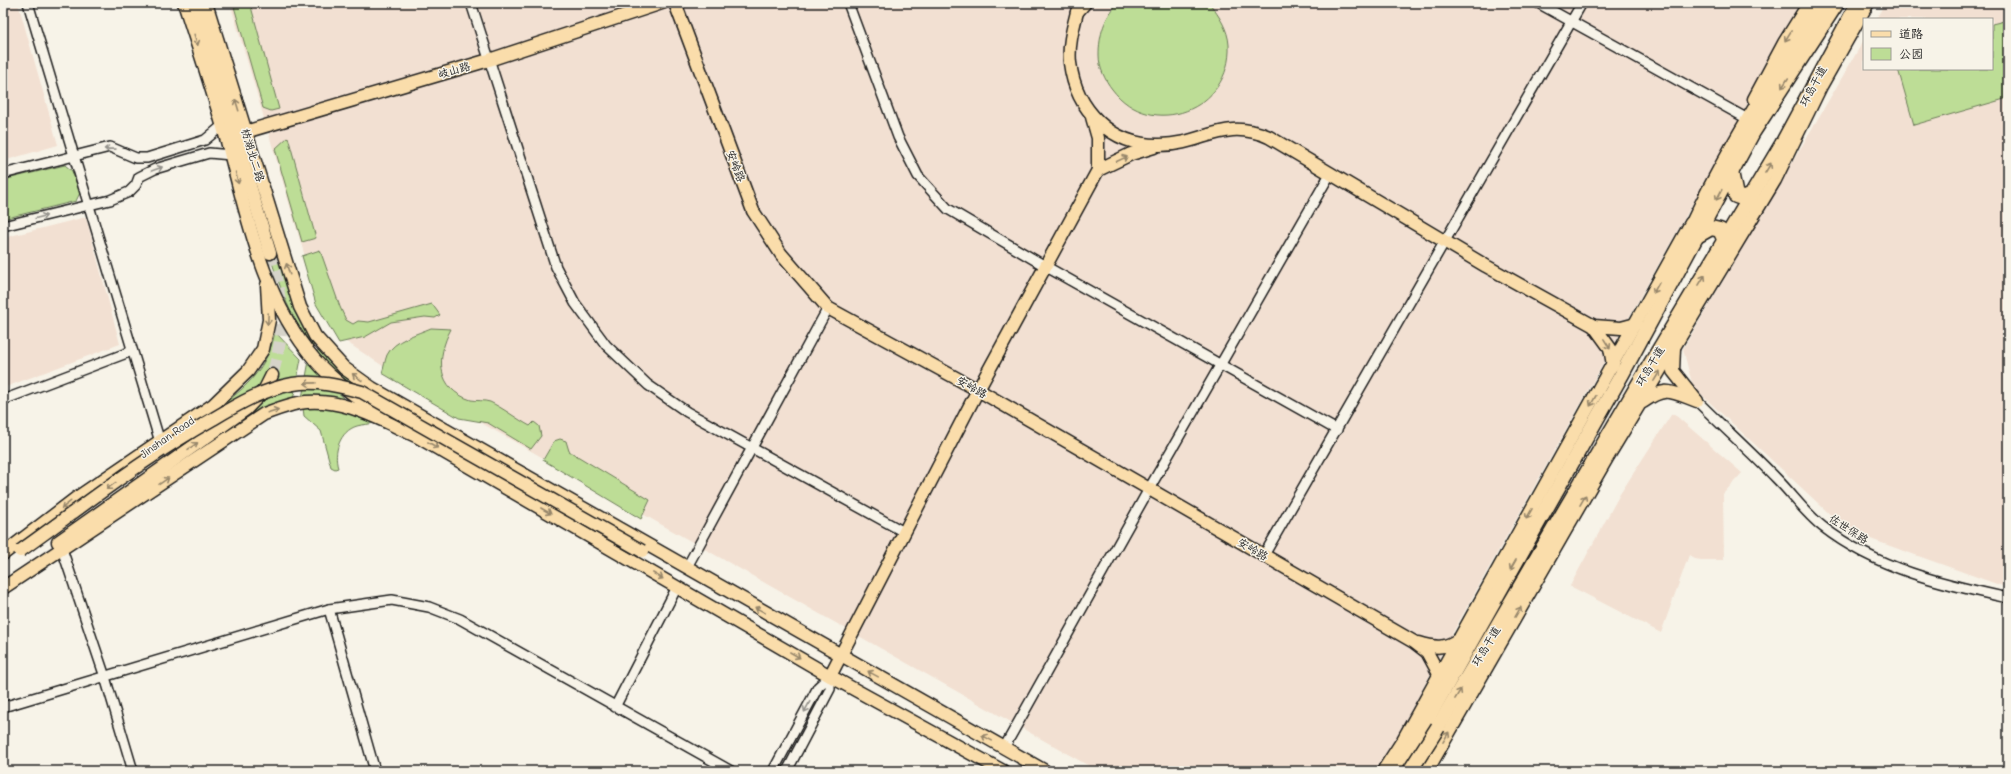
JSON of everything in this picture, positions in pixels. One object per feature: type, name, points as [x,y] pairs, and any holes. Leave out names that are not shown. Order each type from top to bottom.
[{"type":"highway","points":[[1665,294],[1705,197],[1776,73],[1822,3]]},
{"type":"highway","name":"环岛干道","points":[[1433,724],[1753,132],[1837,3]]},
{"type":"highway","name":"环岛干道","points":[[1433,724],[1752,196],[1782,144],[1858,3]]},
{"type":"highway","points":[[1731,172],[1736,196],[1742,198],[1752,196]]},
{"type":"highway","points":[[1697,236],[1711,228],[1720,230],[1725,241]]},
{"type":"highway","points":[[1398,771],[1433,724]]},
{"type":"highway","points":[[1410,771],[1433,724]]},
{"type":"main road","name":"枋湖北二路","points":[[184,3],[223,125],[247,220],[267,280]]},
{"type":"main road","points":[[196,3],[270,253]]},
{"type":"main road","name":"枋湖北二路","points":[[206,3],[300,307],[316,336],[344,368],[372,388],[687,567],[745,602]]},
{"type":"main road","name":"岐山路","points":[[245,132],[488,60],[662,3]]},
{"type":"main road","name":"安岭路","points":[[675,3],[753,211],[781,254],[828,308],[978,390],[1414,642]]},
{"type":"main road","points":[[830,676],[978,390],[1098,170],[1098,138],[1092,117],[1083,102],[1070,63],[1070,43],[1079,8],[1085,3]]},
{"type":"main road","points":[[1384,771],[1403,740],[1636,324],[1705,197],[1744,117],[1784,43],[1809,3]]},
{"type":"main road","points":[[1427,771],[1607,458],[1775,180],[1821,86],[1868,3]]},
{"type":"main road","points":[[1092,117],[1115,135],[1141,143],[1160,145]]},
{"type":"main road","points":[[1098,170],[1132,154],[1160,145],[1179,143],[1226,130],[1242,128],[1269,137],[1486,266],[1594,326],[1621,328],[1636,324]]},
{"type":"main road","points":[[267,280],[292,330],[315,360],[356,398],[418,436],[830,676],[1003,771]]},
{"type":"main road","name":"Jinshan Road","points":[[3,554],[75,498],[213,405],[248,371],[263,349],[269,320],[267,280]]},
{"type":"main road","points":[[1594,326],[1610,348],[1613,365]]},
{"type":"main road","points":[[1674,348],[1673,371],[1697,401]]},
{"type":"main road","points":[[3,584],[79,526],[246,409],[265,389],[272,375]]},
{"type":"main road","points":[[3,563],[178,439],[232,408],[274,388],[295,383],[317,383],[340,386],[362,392],[642,551],[745,602],[1045,771]]},
{"type":"main road","points":[[1639,404],[1654,393],[1669,390],[1697,401]]},
{"type":"main road","points":[[3,588],[264,414],[298,403],[316,401],[347,406],[418,436]]},
{"type":"main road","points":[[1414,642],[1434,648],[1449,646],[1459,639]]},
{"type":"main road","points":[[1414,642],[1427,652],[1439,674]]},
{"type":"street","points":[[28,3],[160,442]]},
{"type":"street","points":[[471,3],[488,60],[556,267],[575,303],[606,345],[648,385],[687,412],[904,532]]},
{"type":"street","points":[[848,3],[898,137],[918,176],[948,209],[1045,266],[1337,430]]},
{"type":"street","points":[[1538,3],[1744,117]]},
{"type":"street","points":[[1264,555],[1446,242],[1582,3]]},
{"type":"street","points":[[3,174],[110,147],[136,158],[147,158],[204,140],[223,125]]},
{"type":"street","points":[[139,177],[155,169],[209,153],[231,155]]},
{"type":"street","points":[[3,226],[110,200],[129,192],[136,185],[139,177],[140,168],[136,158]]},
{"type":"street","points":[[1004,748],[1149,489],[1330,174]]},
{"type":"street","points":[[687,567],[828,308]]},
{"type":"street","points":[[3,400],[132,351]]},
{"type":"street","name":"佐世保路","points":[[1697,401],[1777,478],[1822,527],[1872,557],[1908,573],[1955,586],[2008,598]]},
{"type":"street","points":[[62,549],[105,677],[133,771]]},
{"type":"street","points":[[615,707],[677,587]]},
{"type":"street","points":[[3,707],[329,609],[392,600],[429,607],[460,619],[731,771]]},
{"type":"street","points":[[329,609],[375,771]]},
{"type":"street","points":[[773,771],[818,687],[830,676]]},
{"type":"street","points":[[787,771],[830,689],[830,676]]},
{"type":"shaded area","points":[[3,3],[18,3],[58,145],[3,161]]},
{"type":"shaded area","points":[[230,3],[1801,3],[1730,137],[1453,632],[1395,741],[1374,771],[1098,771],[398,376],[339,337],[319,304]]},
{"type":"shaded area","points":[[1885,3],[2008,3],[2008,588],[1848,531],[1693,387],[1683,349],[1863,42],[1863,70],[1993,70],[1993,18],[1877,18]]},
{"type":"shaded area","points":[[86,217],[120,344],[3,388],[3,238]]},
{"type":"shaded area","points":[[1674,414],[1742,473],[1723,494],[1724,560],[1701,560],[1695,559],[1689,555],[1661,633],[1570,586],[1620,494],[1671,415]]},
{"type":"green space","points":[[233,3],[250,3],[279,109],[271,111],[263,108]]},
{"type":"green space","points":[[1119,3],[1210,4],[1225,28],[1229,45],[1226,68],[1217,87],[1204,101],[1186,111],[1167,115],[1147,113],[1128,105],[1112,89],[1101,69],[1099,48],[1101,34],[1106,20]]},
{"type":"green space","points":[[2008,20],[2008,98],[1914,125],[1898,70],[1993,70],[1993,24]]},
{"type":"green space","points":[[288,137],[316,238],[302,242],[275,149]]},
{"type":"green space","points":[[65,165],[72,171],[80,193],[76,201],[3,219],[3,180]]},
{"type":"green space","points":[[320,250],[340,307],[346,320],[353,324],[358,321],[369,322],[432,304],[440,315],[435,318],[425,317],[391,322],[365,337],[339,343],[316,304],[302,256]]},
{"type":"green space","points":[[280,253],[315,344],[311,348],[292,315],[282,292],[270,256]]},
{"type":"green space","points":[[431,328],[451,329],[443,350],[442,371],[445,380],[451,388],[459,395],[471,400],[490,402],[530,426],[534,422],[539,426],[541,436],[531,449],[488,423],[459,418],[382,373],[387,355],[395,345],[406,338]]},
{"type":"green space","points":[[275,332],[301,359],[293,400],[238,425],[263,402],[280,382],[269,374],[258,389],[202,420],[238,393],[257,373],[265,361]]},
{"type":"green space","points":[[319,349],[341,372],[368,391],[344,383],[316,353]]},
{"type":"green space","points":[[309,361],[321,376],[346,400],[328,397],[302,398]]},
{"type":"green space","points":[[324,407],[341,410],[376,422],[357,426],[346,432],[337,449],[336,455],[338,468],[335,469],[331,467],[321,431],[304,416],[303,408]]},
{"type":"green space","points":[[560,439],[566,441],[569,451],[650,500],[641,519],[543,460],[554,441]]},
{"type":"tunnel","points":[[270,253],[280,299],[281,314],[280,343],[272,375]]}]
